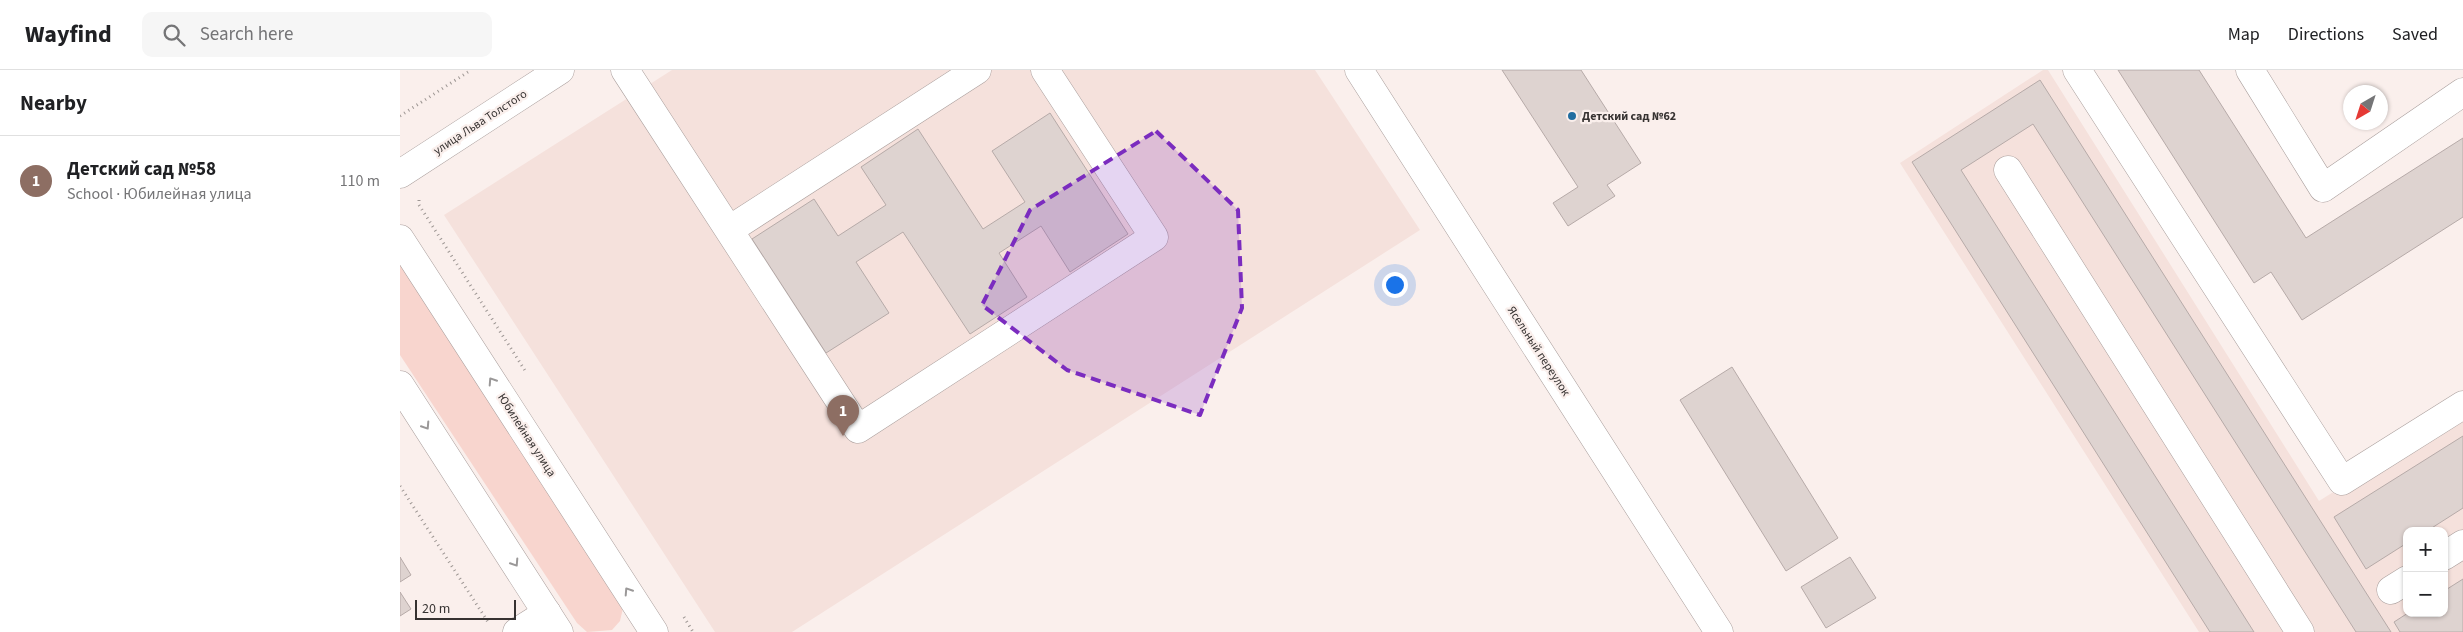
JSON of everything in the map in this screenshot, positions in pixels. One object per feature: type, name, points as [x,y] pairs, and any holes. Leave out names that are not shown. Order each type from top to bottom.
[{"type":"street","name":"улица Льва Толстого","points":[[409,168],[560,70]]},
{"type":"street","points":[[625,70],[858,429],[1154,238],[1045,70]]},
{"type":"street","points":[[729,230],[977,70]]},
{"type":"street","name":"Ясельный переулок","points":[[1359,70],[1719,632]]},
{"type":"street","points":[[2077,70],[2342,481],[2463,405]]},
{"type":"street","points":[[2250,70],[2324,188],[2463,92]]},
{"type":"street","points":[[2008,170],[2300,632]]},
{"type":"street","name":"Юбилейная улица","points":[[400,239],[654,632]]},
{"type":"street","points":[[400,385],[553,622],[517,632]]},
{"type":"street","points":[[2448,553],[2463,544]]},
{"type":"path","points":[[400,116],[471,70]]},
{"type":"path","points":[[409,168],[419,205],[527,373]]},
{"type":"path","points":[[400,486],[489,624]]},
{"type":"path","points":[[683,615],[694,632]]},
{"type":"highlighted area","points":[[1156,131],[1238,210],[1242,308],[1200,415],[1067,370],[982,305],[1030,210]]},
{"type":"shaded area","points":[[672,70],[1315,70],[1420,230],[792,632],[715,632],[444,215]]},
{"type":"shaded area","points":[[2043,70],[2048,70],[2319,501],[2463,411],[2463,632],[2199,632],[1900,163]]},
{"type":"shaded area","points":[[400,264],[623,608],[620,621],[612,630],[587,632],[577,623],[400,355]]},
{"type":"building","name":"Детский сад №62","points":[[1502,70],[1581,70],[1641,163],[1607,185],[1615,196],[1568,226],[1553,203],[1578,187]]},
{"type":"building","points":[[2118,70],[2199,70],[2306,238],[2463,138],[2463,217],[2302,320],[2271,272],[2254,283]]},
{"type":"building","points":[[2040,80],[2391,632],[2356,632],[2033,124],[1961,170],[2254,632],[2210,632],[1912,162]]},
{"type":"building","points":[[1050,113],[1128,234],[1070,272],[1041,226],[999,253],[1027,297],[970,334],[903,232],[856,262],[889,313],[826,353],[752,239],[814,199],[838,236],[886,205],[861,167],[918,129],[983,229],[1025,202],[992,151]]},
{"type":"building","points":[[1732,367],[1838,538],[1786,571],[1680,400]]},
{"type":"building","points":[[2463,436],[2463,508],[2433,527],[2403,527],[2403,546],[2366,569],[2334,517]]},
{"type":"building","points":[[400,557],[411,575],[400,582]]},
{"type":"building","points":[[1850,557],[1876,598],[1826,628],[1801,587]]},
{"type":"building","points":[[2463,579],[2463,632],[2400,632],[2394,622],[2403,616],[2448,617],[2448,588]]},
{"type":"building","points":[[400,592],[411,609],[400,616]]},
{"type":"place","name":"Детский сад №62","points":[[1572,116]]},
{"type":"place","name":"Детский сад №58","points":[[843,436]]}]
